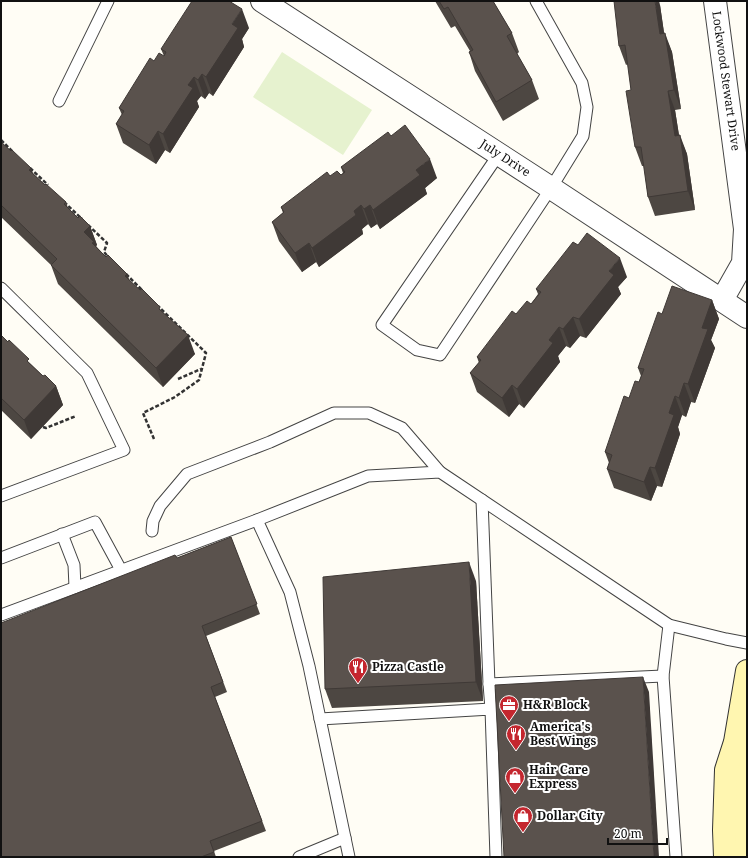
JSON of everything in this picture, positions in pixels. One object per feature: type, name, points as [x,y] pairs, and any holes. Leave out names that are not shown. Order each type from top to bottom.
[{"type":"street","name":"July Drive","points":[[262,1],[747,317]]},
{"type":"street","name":"Lockwood Stewart Drive","points":[[715,1],[745,229],[743,263],[722,300]]},
{"type":"street","points":[[725,857],[724,830],[726,770],[735,742],[747,671]]},
{"type":"street","points":[[735,742],[742,770],[742,857]]},
{"type":"lane","points":[[59,101],[108,1]]},
{"type":"lane","points":[[499,154],[382,325],[417,350],[440,355],[551,188],[583,136],[587,107],[582,83],[536,1]]},
{"type":"lane","points":[[1,288],[87,373],[124,450],[1,496]]},
{"type":"lane","points":[[152,531],[153,521],[160,506],[187,474],[270,442],[334,413],[369,412],[402,428],[440,472],[669,625],[747,643]]},
{"type":"lane","points":[[1,615],[257,520],[368,476],[440,472]]},
{"type":"lane","points":[[482,500],[496,857]]},
{"type":"lane","points":[[257,520],[290,592],[309,666],[349,857]]},
{"type":"lane","points":[[1,558],[95,522],[121,570]]},
{"type":"lane","points":[[62,534],[74,565],[75,588]]},
{"type":"lane","points":[[669,625],[662,676],[676,857]]},
{"type":"lane","points":[[489,684],[662,676]]},
{"type":"lane","points":[[320,719],[491,709]]},
{"type":"lane","points":[[298,857],[345,838]]},
{"type":"path","points":[[1,140],[18,156]]},
{"type":"path","points":[[29,167],[51,189]]},
{"type":"path","points":[[62,200],[107,243],[104,252],[110,258]]},
{"type":"path","points":[[121,269],[144,292]]},
{"type":"path","points":[[154,438],[143,413],[174,397],[199,380],[206,353],[155,303]]},
{"type":"path","points":[[178,379],[202,369]]},
{"type":"path","points":[[43,427],[46,428],[76,416]]},
{"type":"green space","points":[[282,52],[372,110],[343,155],[253,97]]},
{"type":"building","points":[[192,1],[229,1],[242,9],[232,24],[238,28],[206,77],[202,74],[198,80],[194,77],[188,85],[193,88],[163,134],[158,131],[149,145],[116,124],[124,111],[119,108],[150,58],[154,61],[159,53],[164,56],[166,52],[161,49]]},
{"type":"building","points":[[439,1],[493,1],[512,33],[507,36],[532,80],[496,102],[469,52],[473,50],[448,7],[444,9]]},
{"type":"building","points":[[614,1],[655,1],[660,34],[665,33],[674,90],[668,91],[675,136],[680,135],[688,191],[648,197],[641,147],[635,147],[626,91],[631,90],[625,45],[619,46]]},
{"type":"building","points":[[405,125],[430,159],[416,170],[420,175],[373,210],[370,205],[364,209],[361,205],[354,211],[356,215],[312,248],[309,243],[295,253],[272,222],[284,212],[281,207],[327,172],[330,176],[337,171],[341,175],[345,172],[341,167],[388,132],[391,136]]},
{"type":"building","points":[[1,142],[31,168],[29,170],[45,185],[46,184],[66,202],[64,204],[78,218],[80,216],[90,226],[84,232],[94,242],[92,243],[106,257],[108,255],[127,274],[125,276],[140,290],[142,289],[160,307],[159,309],[188,335],[156,368],[51,265],[57,259],[1,205]]},
{"type":"building","points":[[587,233],[620,258],[609,271],[614,275],[579,319],[573,317],[563,329],[559,327],[549,340],[553,343],[517,389],[512,385],[502,398],[470,373],[481,360],[477,357],[512,311],[516,314],[527,301],[531,304],[541,292],[536,289],[573,242],[578,245]]},
{"type":"building","points":[[672,286],[712,300],[702,328],[708,329],[688,384],[684,383],[679,398],[675,396],[669,413],[674,415],[655,468],[650,467],[644,482],[607,469],[612,455],[605,452],[624,396],[629,398],[635,381],[639,382],[644,369],[638,368],[658,312],[662,314]]},
{"type":"building","points":[[1,335],[8,342],[9,340],[29,359],[27,361],[56,386],[24,420],[1,398]]},
{"type":"building","points":[[231,537],[257,604],[202,626],[223,682],[211,687],[262,821],[210,841],[214,852],[201,857],[1,857],[1,623],[175,555],[177,558]]},
{"type":"building","points":[[469,562],[476,682],[325,689],[323,577]]},
{"type":"building","points":[[643,677],[654,857],[504,857],[495,685]]},
{"type":"place","name":"Pizza Castle","points":[[358,684]]},
{"type":"place","name":"H&R Block","points":[[509,722]]},
{"type":"place","name":"America's Best Wings","points":[[516,751]]},
{"type":"place","name":"Hair Care Express","points":[[515,794]]},
{"type":"place","name":"Dollar City","points":[[523,833]]}]
